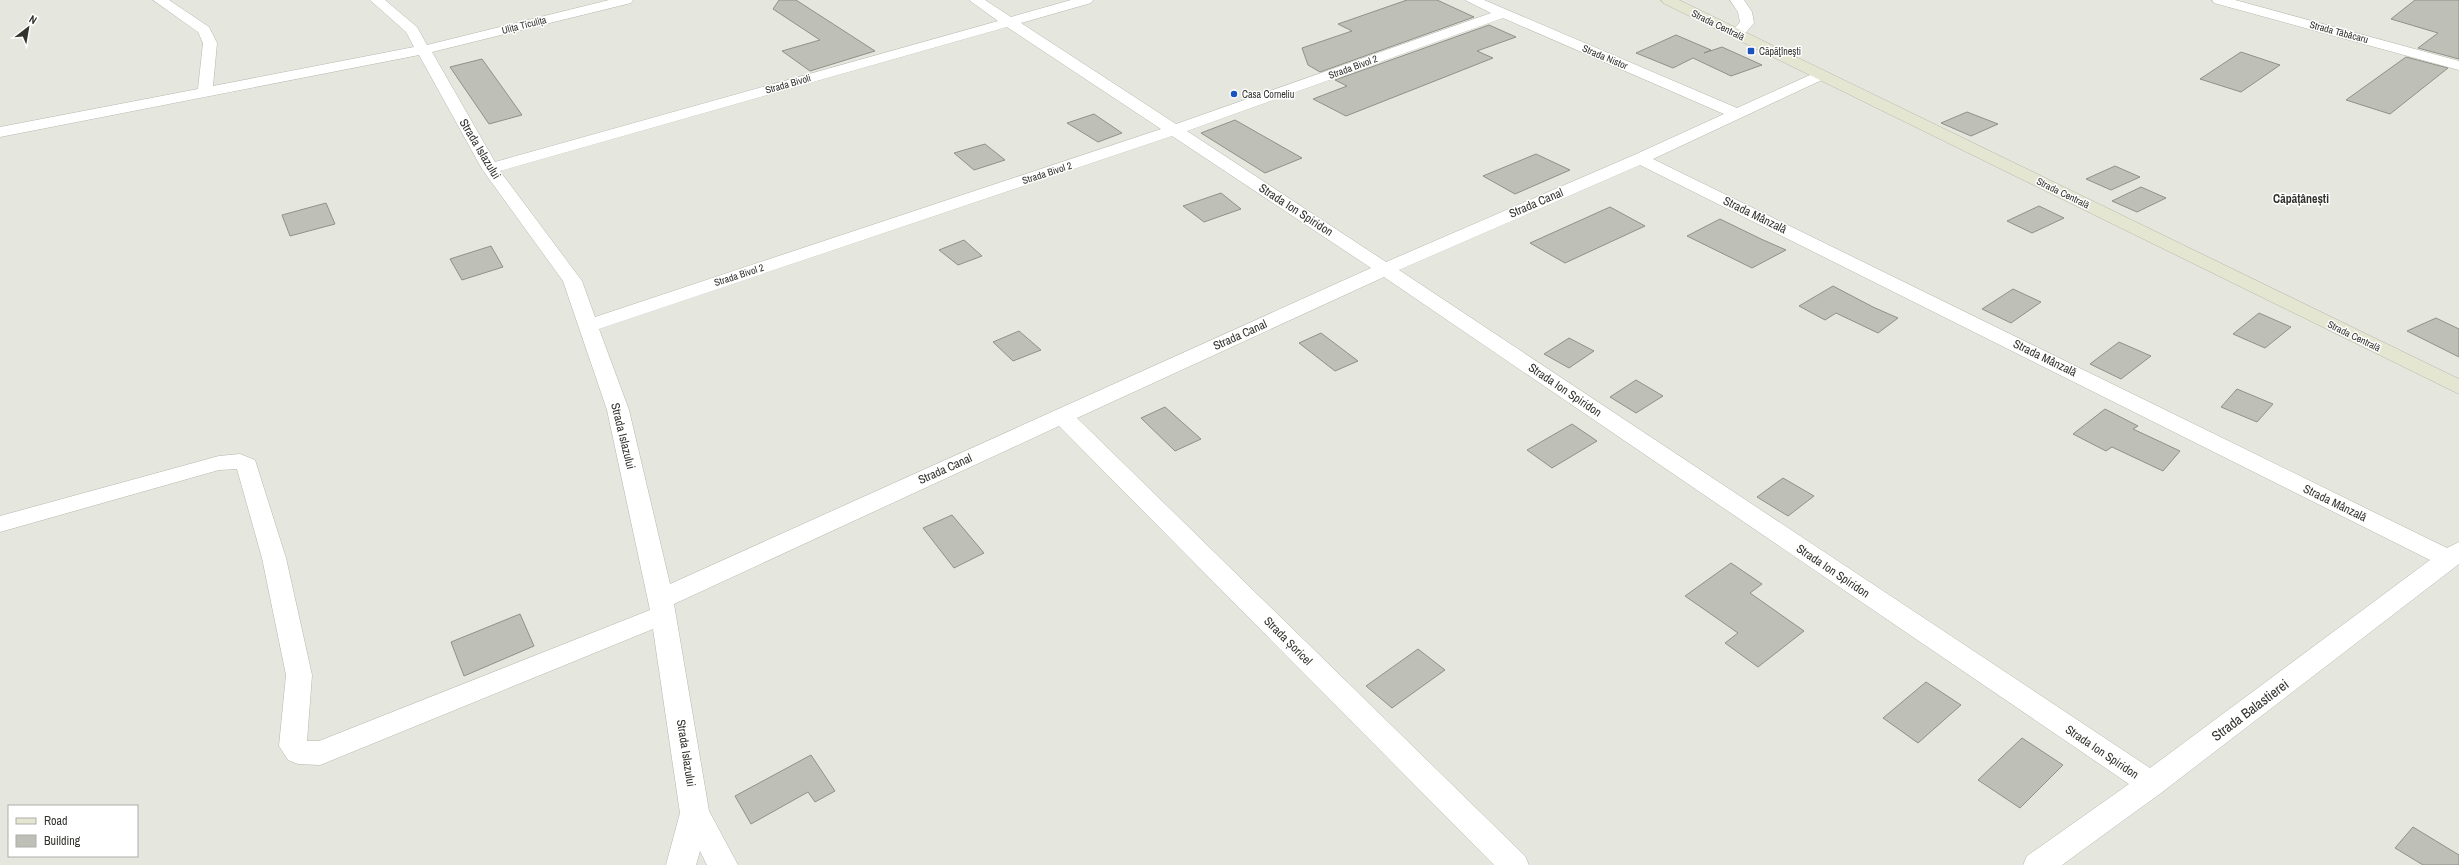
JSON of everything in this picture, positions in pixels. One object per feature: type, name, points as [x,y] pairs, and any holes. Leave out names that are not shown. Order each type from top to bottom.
[{"type":"main road","name":"Strada Centrală","points":[[1668,0],[2459,387]]},
{"type":"street","points":[[160,0],[204,30],[210,43],[205,92]]},
{"type":"street","name":"Strada Islazului","points":[[377,0],[412,30],[490,169],[572,281],[618,410],[662,607],[695,813],[681,865]]},
{"type":"street","name":"Ulița Ticulița","points":[[0,132],[423,50],[626,0]]},
{"type":"street","name":"Strada Ion Spiridon","points":[[976,0],[1385,269],[2151,784]]},
{"type":"street","name":"Strada Bivoli","points":[[490,169],[1086,0]]},
{"type":"street","name":"Strada Nistor","points":[[1472,0],[1738,114]]},
{"type":"street","points":[[1737,0],[1745,12],[1747,23],[1737,34]]},
{"type":"street","name":"Strada Tăbăcaru","points":[[2219,0],[2459,66]]},
{"type":"street","name":"Strada Bivol 2","points":[[588,326],[1175,130],[1504,13]]},
{"type":"street","name":"Strada Canal","points":[[0,524],[219,463],[240,460],[247,465],[274,558],[299,675],[293,746],[298,752],[320,753],[662,607],[1062,416],[1385,269],[1640,158],[1821,75]]},
{"type":"street","name":"Strada Mânzală","points":[[1640,158],[2454,555]]},
{"type":"street","name":"Strada Șoricel","points":[[1062,416],[1514,865]]},
{"type":"street","name":"Strada Balastierei","points":[[2038,865],[2151,784],[2454,555]]},
{"type":"street","points":[[695,813],[723,865]]},
{"type":"building","points":[[779,0],[796,0],[875,51],[810,71],[782,51],[820,40],[773,9]]},
{"type":"building","points":[[1407,0],[1437,0],[1474,17],[1320,72],[1308,65],[1302,48],[1352,31],[1338,24]]},
{"type":"building","points":[[2415,0],[2459,0],[2459,59],[2418,48],[2438,33],[2391,19]]},
{"type":"building","points":[[1489,25],[1516,37],[1477,51],[1493,58],[1346,116],[1313,99],[1347,86],[1335,80]]},
{"type":"building","points":[[1676,35],[1711,50],[1704,53],[1722,47],[1762,65],[1731,76],[1693,58],[1673,68],[1636,53]]},
{"type":"building","points":[[2241,52],[2280,65],[2241,92],[2200,79]]},
{"type":"building","points":[[2406,57],[2448,68],[2390,114],[2346,100]]},
{"type":"building","points":[[482,59],[522,115],[489,124],[450,67]]},
{"type":"building","points":[[1967,112],[1998,124],[1971,136],[1941,123]]},
{"type":"building","points":[[1094,114],[1122,133],[1098,142],[1067,123]]},
{"type":"building","points":[[1235,120],[1302,158],[1265,173],[1201,133]]},
{"type":"building","points":[[985,144],[1005,160],[974,170],[954,153]]},
{"type":"building","points":[[1536,154],[1570,170],[1515,194],[1483,176]]},
{"type":"building","points":[[2115,166],[2140,177],[2111,190],[2086,179]]},
{"type":"building","points":[[2141,187],[2166,198],[2137,212],[2112,201]]},
{"type":"building","points":[[1221,193],[1241,209],[1204,222],[1183,206]]},
{"type":"building","points":[[326,203],[335,224],[290,236],[282,215]]},
{"type":"building","points":[[2039,206],[2064,218],[2032,233],[2007,221]]},
{"type":"building","points":[[1610,207],[1645,226],[1565,263],[1530,243]]},
{"type":"building","points":[[1720,219],[1786,250],[1752,268],[1687,236]]},
{"type":"building","points":[[964,240],[982,256],[958,265],[939,250]]},
{"type":"building","points":[[491,246],[503,267],[462,280],[450,259]]},
{"type":"building","points":[[1833,286],[1898,318],[1878,333],[1836,313],[1825,320],[1799,306]]},
{"type":"building","points":[[2013,289],[2041,302],[2011,323],[1982,309]]},
{"type":"building","points":[[2259,313],[2291,327],[2265,348],[2233,334]]},
{"type":"building","points":[[2436,318],[2459,329],[2459,357],[2407,331]]},
{"type":"building","points":[[1019,331],[1041,350],[1013,361],[993,342]]},
{"type":"building","points":[[1321,333],[1358,361],[1335,371],[1299,343]]},
{"type":"building","points":[[1569,338],[1594,351],[1569,368],[1544,354]]},
{"type":"building","points":[[2119,342],[2151,356],[2121,379],[2090,364]]},
{"type":"building","points":[[1636,380],[1663,396],[1636,413],[1610,397]]},
{"type":"building","points":[[2237,389],[2273,404],[2257,422],[2221,407]]},
{"type":"building","points":[[1165,407],[1201,439],[1175,451],[1141,418]]},
{"type":"building","points":[[2105,409],[2138,426],[2133,429],[2180,451],[2163,471],[2112,447],[2106,451],[2073,434]]},
{"type":"building","points":[[1572,424],[1597,441],[1552,468],[1527,450]]},
{"type":"building","points":[[1783,478],[1814,496],[1788,516],[1757,497]]},
{"type":"building","points":[[952,515],[984,553],[954,568],[923,528]]},
{"type":"building","points":[[1731,563],[1762,584],[1750,593],[1804,631],[1758,667],[1725,643],[1738,633],[1685,596]]},
{"type":"building","points":[[520,614],[534,646],[464,676],[451,642]]},
{"type":"building","points":[[1418,649],[1445,670],[1392,708],[1366,686]]},
{"type":"building","points":[[1926,682],[1961,705],[1918,743],[1883,718]]},
{"type":"building","points":[[2022,738],[2063,765],[2020,808],[1978,780]]},
{"type":"building","points":[[811,755],[835,791],[815,802],[808,792],[751,824],[735,796]]},
{"type":"building","points":[[2413,827],[2459,855],[2459,865],[2423,865],[2395,848]]},
{"type":"place","name":"Căpăţîneşti","points":[[1751,51]]},
{"type":"place","name":"Casa Corneliu","points":[[1234,94]]},
{"type":"district","name":"Căpățânești","points":[[2301,199]]}]
